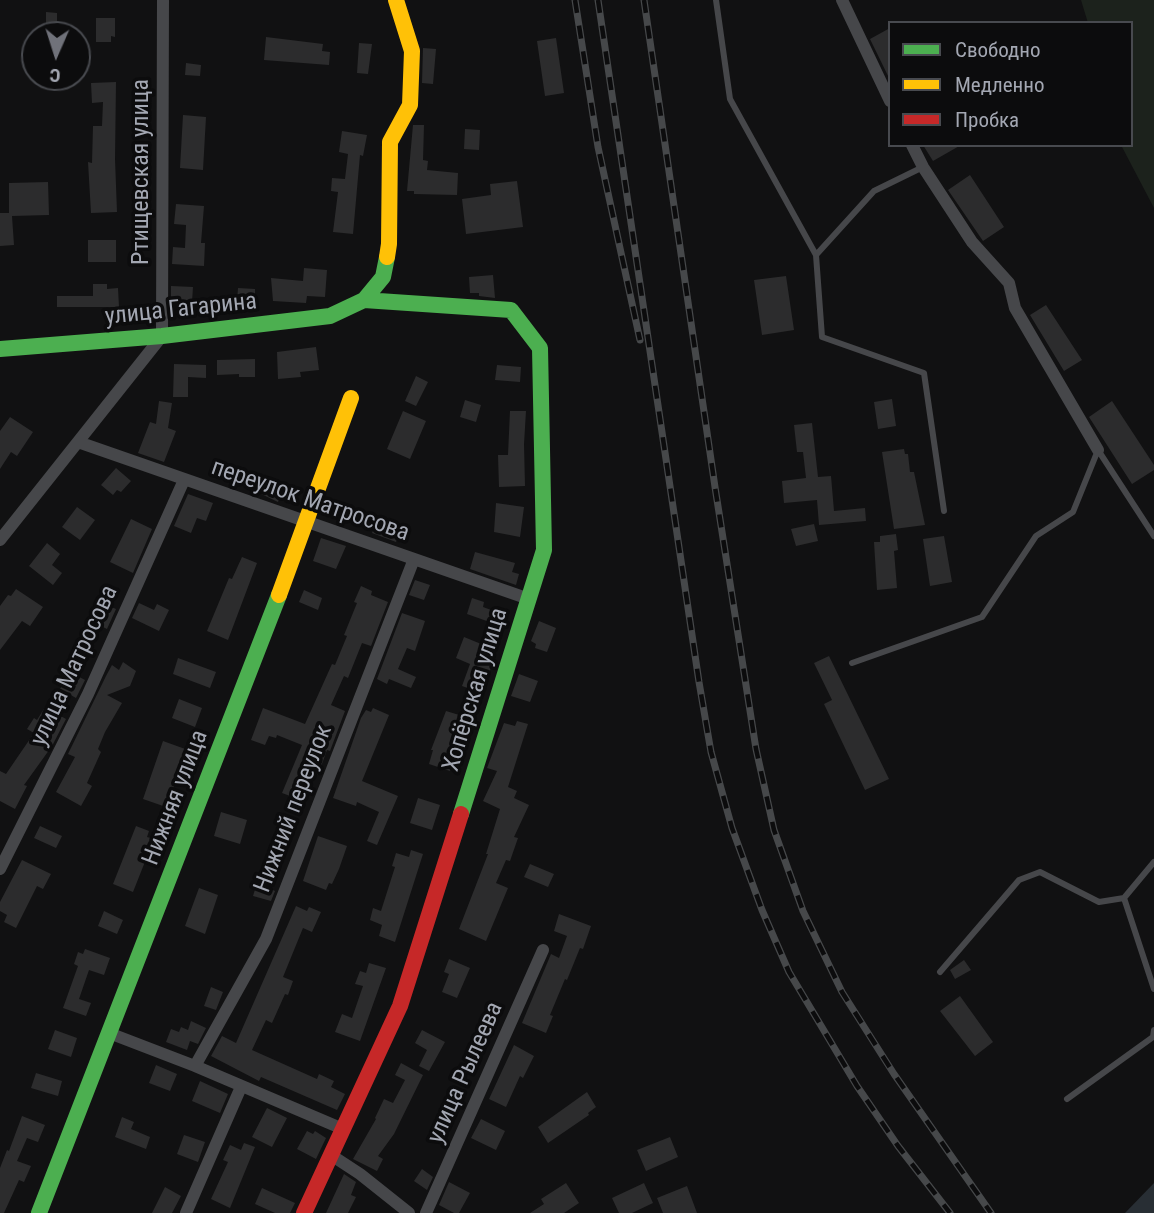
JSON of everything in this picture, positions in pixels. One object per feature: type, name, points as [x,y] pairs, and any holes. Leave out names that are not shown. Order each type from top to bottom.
[{"type":"street","name":"Ртищевская улица","points":[[162,336],[163,0]]},
{"type":"street","points":[[363,300],[383,277],[389,244],[390,142],[410,105],[412,51],[396,0]]},
{"type":"street","points":[[842,0],[888,97]]},
{"type":"street","points":[[913,147],[972,242],[1009,283],[1015,308],[1098,450]]},
{"type":"street","name":"улица Гагарина","points":[[0,349],[162,336],[330,316],[363,300]]},
{"type":"street","name":"Хопёрская улица","points":[[304,1213],[401,1006],[544,550],[540,348],[511,310],[363,300]]},
{"type":"street","points":[[0,540],[162,336]]},
{"type":"street","name":"Нижняя улица","points":[[39,1213],[307,522],[351,398]]},
{"type":"street","name":"переулок Матросова","points":[[78,442],[528,599]]},
{"type":"street","name":"улица Матросова","points":[[0,869],[88,694],[184,480]]},
{"type":"street","name":"Нижний переулок","points":[[195,1066],[266,939],[414,559]]},
{"type":"street","name":"улица Рылеева","points":[[426,1213],[544,950]]},
{"type":"street","points":[[109,1034],[195,1066],[342,1129]]},
{"type":"street","points":[[186,1213],[241,1087]]},
{"type":"street","points":[[331,1155],[409,1213]]},
{"type":"lane","points":[[716,0],[730,99],[816,255],[822,337],[924,373],[944,511]]},
{"type":"lane","points":[[816,255],[874,191],[923,167]]},
{"type":"lane","points":[[1098,450],[1154,536]]},
{"type":"lane","points":[[852,663],[982,617],[1036,536],[1073,512],[1098,450]]},
{"type":"lane","points":[[940,972],[1018,880],[1040,872],[1099,902],[1124,898],[1154,862]]},
{"type":"lane","points":[[1124,898],[1154,989]]},
{"type":"lane","points":[[1067,1099],[1153,1037],[1154,1030]]},
{"type":"shaded area","points":[[1081,0],[1154,0],[1154,208],[1122,147],[1133,147],[1133,21],[1087,21]]},
{"type":"shaded area","points":[[1154,1183],[1154,1213],[1125,1213]]},
{"type":"building","points":[[46,12],[57,13],[57,21],[46,21]]},
{"type":"building","points":[[96,18],[115,18],[115,37],[111,36],[111,42],[96,42]]},
{"type":"building","points":[[888,29],[888,76],[870,39]]},
{"type":"building","points":[[266,37],[323,44],[322,51],[330,52],[329,65],[264,60]]},
{"type":"building","points":[[556,38],[564,93],[545,96],[537,41]]},
{"type":"building","points":[[359,43],[372,44],[368,74],[357,73]]},
{"type":"building","points":[[423,48],[436,49],[433,84],[422,83]]},
{"type":"building","points":[[186,63],[201,65],[200,76],[185,75]]},
{"type":"building","points":[[116,82],[117,212],[91,213],[88,162],[92,163],[93,126],[102,126],[103,102],[92,103],[91,83]]},
{"type":"building","points":[[183,115],[206,117],[203,170],[180,168]]},
{"type":"building","points":[[413,125],[424,125],[423,160],[428,161],[427,170],[458,173],[457,195],[414,194],[414,191],[407,191]]},
{"type":"building","points":[[465,129],[480,130],[479,150],[464,149]]},
{"type":"building","points":[[342,131],[367,135],[363,156],[360,155],[353,234],[333,232],[338,192],[331,191],[332,178],[345,179],[348,154],[339,152]]},
{"type":"building","points":[[924,147],[958,147],[933,161]]},
{"type":"building","points":[[970,175],[1004,227],[983,241],[948,190]]},
{"type":"building","points":[[517,181],[523,227],[466,234],[462,199],[491,195],[490,184]]},
{"type":"building","points":[[48,182],[49,215],[12,216],[14,245],[0,246],[0,213],[9,213],[9,183]]},
{"type":"building","points":[[176,204],[204,206],[201,243],[205,243],[204,266],[172,264],[173,247],[185,248],[186,225],[174,224]]},
{"type":"building","points":[[88,240],[116,240],[116,262],[88,262]]},
{"type":"building","points":[[304,268],[327,270],[325,297],[307,296],[306,303],[273,301],[271,278],[303,281]]},
{"type":"building","points":[[493,275],[495,298],[470,293],[469,277]]},
{"type":"building","points":[[786,276],[794,330],[762,335],[754,280]]},
{"type":"building","points":[[93,284],[107,284],[107,289],[118,288],[119,307],[57,307],[57,296],[93,296]]},
{"type":"building","points":[[171,286],[193,287],[192,302],[171,301]]},
{"type":"building","points":[[238,288],[255,289],[255,303],[237,302]]},
{"type":"building","points":[[1046,305],[1082,360],[1064,371],[1030,315]]},
{"type":"building","points":[[316,347],[319,370],[300,372],[301,377],[278,379],[277,352]]},
{"type":"building","points":[[255,359],[255,377],[239,377],[239,374],[217,375],[217,360]]},
{"type":"building","points":[[174,364],[206,365],[206,378],[188,377],[188,397],[173,397]]},
{"type":"building","points":[[497,365],[521,367],[520,382],[495,380]]},
{"type":"building","points":[[416,376],[428,382],[416,406],[405,401]]},
{"type":"building","points":[[892,399],[896,426],[878,429],[874,402]]},
{"type":"building","points":[[465,400],[481,405],[476,422],[460,417]]},
{"type":"building","points":[[159,401],[172,403],[168,428],[176,431],[164,462],[138,453],[150,422],[156,424]]},
{"type":"building","points":[[1112,401],[1154,465],[1154,470],[1132,484],[1089,417]]},
{"type":"building","points":[[403,411],[426,421],[410,459],[387,449]]},
{"type":"building","points":[[510,411],[526,411],[525,486],[499,487],[498,455],[508,455]]},
{"type":"building","points":[[10,417],[33,432],[17,456],[11,452],[0,469],[0,431]]},
{"type":"building","points":[[812,423],[818,477],[831,476],[834,511],[865,508],[866,521],[819,525],[817,500],[784,503],[782,481],[806,478],[803,452],[797,452],[794,425]]},
{"type":"building","points":[[904,449],[905,454],[908,454],[910,472],[914,472],[925,525],[894,529],[882,452]]},
{"type":"building","points":[[116,468],[131,481],[121,492],[117,490],[113,495],[101,485]]},
{"type":"building","points":[[263,477],[284,487],[278,502],[257,492]]},
{"type":"building","points":[[188,494],[213,503],[206,521],[197,518],[191,533],[174,526]]},
{"type":"building","points":[[332,502],[351,509],[346,523],[327,515]]},
{"type":"building","points":[[496,503],[524,507],[520,537],[494,532]]},
{"type":"building","points":[[77,507],[95,520],[80,540],[62,527]]},
{"type":"building","points":[[379,517],[402,527],[396,542],[372,533]]},
{"type":"building","points":[[131,519],[152,529],[133,573],[110,562]]},
{"type":"building","points":[[814,524],[818,541],[796,546],[791,529]]},
{"type":"building","points":[[896,534],[898,550],[894,551],[897,588],[877,590],[874,542],[880,542],[880,536]]},
{"type":"building","points":[[944,536],[952,582],[930,586],[923,539]]},
{"type":"building","points":[[321,538],[346,546],[336,569],[313,561]]},
{"type":"building","points":[[47,543],[60,554],[52,565],[62,573],[53,585],[29,566]]},
{"type":"building","points":[[475,552],[515,563],[512,572],[519,574],[516,585],[470,569]]},
{"type":"building","points":[[242,557],[257,563],[228,640],[207,631],[229,578],[232,579]]},
{"type":"building","points":[[415,580],[430,585],[424,600],[409,595]]},
{"type":"building","points":[[361,586],[372,591],[371,595],[388,602],[371,646],[362,643],[348,678],[344,676],[331,705],[345,711],[330,751],[327,750],[318,775],[314,774],[304,801],[282,793],[302,745],[277,735],[276,738],[269,736],[265,745],[251,740],[263,708],[305,724],[347,636],[344,635]]},
{"type":"building","points":[[16,589],[43,607],[30,626],[22,621],[0,650],[0,606]]},
{"type":"building","points":[[304,590],[322,598],[318,610],[299,602]]},
{"type":"building","points":[[472,598],[484,602],[483,607],[502,614],[498,625],[467,614]]},
{"type":"building","points":[[139,603],[154,610],[157,604],[169,610],[159,631],[132,618]]},
{"type":"building","points":[[104,604],[116,609],[107,629],[89,620],[96,605],[102,607]]},
{"type":"building","points":[[402,613],[425,621],[415,651],[407,648],[398,669],[416,677],[411,688],[389,679],[387,684],[377,679]]},
{"type":"building","points":[[539,621],[556,628],[547,652],[535,648],[536,644],[531,641]]},
{"type":"building","points":[[464,637],[491,648],[489,653],[495,656],[482,693],[462,686],[470,664],[456,658]]},
{"type":"building","points":[[829,656],[889,779],[865,790],[824,704],[832,700],[814,663]]},
{"type":"building","points":[[178,658],[216,672],[210,688],[173,674]]},
{"type":"building","points":[[123,662],[136,671],[130,686],[107,695],[122,703],[98,749],[101,752],[87,783],[92,786],[81,806],[56,792],[75,757],[68,754],[106,676],[112,665],[119,670]]},
{"type":"building","points":[[70,672],[85,680],[76,698],[60,689]]},
{"type":"building","points":[[519,674],[538,681],[530,702],[511,696]]},
{"type":"building","points":[[179,699],[202,708],[195,727],[172,718]]},
{"type":"building","points":[[45,707],[66,719],[52,746],[24,785],[27,786],[15,809],[0,801],[0,771],[6,774],[34,733],[27,729]]},
{"type":"building","points":[[373,708],[389,715],[362,781],[398,796],[377,845],[367,841],[379,812],[357,802],[356,806],[333,798],[361,718],[366,710],[371,712]]},
{"type":"building","points":[[446,711],[466,717],[450,771],[429,764],[431,750]]},
{"type":"building","points":[[517,721],[528,724],[508,787],[517,791],[514,798],[529,805],[514,837],[518,838],[510,861],[506,860],[496,883],[508,888],[486,941],[459,929],[488,854],[500,809],[483,801],[497,771],[487,768],[504,723],[515,726]]},
{"type":"building","points":[[163,741],[188,750],[166,807],[143,799]]},
{"type":"building","points":[[418,798],[440,805],[432,830],[410,823]]},
{"type":"building","points":[[221,812],[247,820],[240,844],[214,836]]},
{"type":"building","points":[[40,826],[62,836],[56,848],[34,838]]},
{"type":"building","points":[[136,826],[149,831],[147,837],[154,839],[133,892],[113,884]]},
{"type":"building","points":[[318,836],[347,846],[332,884],[329,883],[326,890],[303,881]]},
{"type":"building","points":[[411,850],[423,854],[395,942],[379,936],[382,925],[370,920],[373,908],[381,911],[395,867],[392,866],[396,853],[409,857]]},
{"type":"building","points":[[22,860],[51,874],[43,889],[37,886],[16,928],[4,922],[7,915],[0,911],[0,902]]},
{"type":"building","points":[[530,864],[554,874],[548,887],[524,877]]},
{"type":"building","points":[[257,883],[275,891],[271,901],[253,896]]},
{"type":"building","points":[[199,888],[218,895],[205,934],[185,926]]},
{"type":"building","points":[[296,906],[307,911],[309,907],[321,912],[312,932],[303,928],[283,977],[293,981],[288,995],[285,994],[272,1023],[266,1020],[252,1050],[317,1079],[319,1074],[334,1081],[331,1087],[345,1094],[337,1110],[261,1077],[259,1081],[211,1056],[222,1036],[236,1043]]},
{"type":"building","points":[[104,911],[123,920],[117,934],[98,926]]},
{"type":"building","points":[[559,914],[591,926],[583,949],[580,948],[567,980],[565,979],[550,1015],[553,1016],[546,1033],[522,1023],[551,954],[559,958],[567,936],[554,931]]},
{"type":"building","points":[[85,949],[110,958],[104,975],[89,970],[79,999],[91,1003],[86,1016],[63,1008],[78,966],[74,964],[78,952],[83,954]]},
{"type":"building","points":[[449,959],[470,968],[457,998],[442,992],[449,974],[444,972]]},
{"type":"building","points":[[964,960],[971,970],[955,979],[950,970]]},
{"type":"building","points":[[369,963],[386,968],[360,1041],[335,1032],[342,1014],[352,1018],[363,986],[355,984],[360,971],[366,973]]},
{"type":"building","points":[[211,987],[223,992],[216,1010],[204,1006]]},
{"type":"building","points":[[960,996],[993,1042],[975,1056],[940,1011]]},
{"type":"building","points":[[191,1021],[206,1028],[198,1044],[190,1041],[187,1050],[166,1042],[171,1029],[179,1032],[181,1027],[188,1030]]},
{"type":"building","points":[[55,1030],[77,1038],[71,1057],[48,1049]]},
{"type":"building","points":[[422,1030],[445,1042],[429,1071],[419,1066],[427,1050],[415,1043]]},
{"type":"building","points":[[514,1045],[534,1056],[523,1078],[520,1076],[506,1107],[489,1099]]},
{"type":"building","points":[[401,1063],[423,1075],[394,1134],[378,1156],[383,1159],[377,1171],[353,1159],[384,1099],[393,1103],[405,1080],[395,1075]]},
{"type":"building","points":[[156,1065],[177,1074],[170,1091],[149,1083]]},
{"type":"building","points":[[36,1073],[62,1081],[58,1096],[31,1088]]},
{"type":"building","points":[[200,1081],[228,1094],[220,1113],[192,1101]]},
{"type":"building","points":[[587,1092],[596,1107],[589,1115],[548,1143],[538,1127]]},
{"type":"building","points":[[267,1108],[287,1118],[272,1147],[252,1137]]},
{"type":"building","points":[[22,1116],[45,1125],[38,1142],[27,1138],[17,1161],[31,1166],[24,1182],[19,1180],[4,1213],[0,1213],[0,1168]]},
{"type":"building","points":[[122,1117],[134,1122],[131,1129],[150,1137],[146,1149],[115,1137]]},
{"type":"building","points":[[481,1119],[505,1131],[496,1150],[471,1138]]},
{"type":"building","points":[[307,1131],[313,1134],[315,1131],[326,1138],[316,1159],[297,1149]]},
{"type":"building","points":[[184,1135],[205,1142],[198,1162],[177,1154]]},
{"type":"building","points":[[670,1137],[678,1157],[646,1171],[637,1150]]},
{"type":"building","points":[[244,1143],[255,1147],[230,1208],[211,1199],[228,1162],[223,1160],[230,1145],[241,1150]]},
{"type":"building","points":[[422,1169],[433,1177],[427,1190],[414,1181]]},
{"type":"building","points":[[344,1174],[356,1182],[351,1195],[356,1197],[348,1213],[326,1213]]},
{"type":"building","points":[[449,1182],[470,1193],[459,1213],[439,1205]]},
{"type":"building","points":[[566,1183],[579,1203],[564,1213],[530,1213],[544,1204],[541,1199]]},
{"type":"building","points":[[644,1183],[653,1203],[632,1213],[619,1213],[612,1198]]},
{"type":"building","points":[[687,1186],[697,1213],[663,1213],[657,1198]]},
{"type":"building","points":[[165,1187],[181,1196],[172,1213],[152,1213]]},
{"type":"building","points":[[262,1188],[295,1203],[290,1213],[275,1213],[255,1204]]},
{"type":"railway","points":[[575,0],[598,147],[640,340]]},
{"type":"railway","points":[[598,0],[699,682],[711,752],[732,828],[762,910],[789,972],[857,1086],[898,1146],[950,1213]]},
{"type":"railway","points":[[644,0],[756,749],[774,830],[803,911],[842,992],[894,1074],[991,1213]]},
{"type":"traffic: fast","points":[[0,349],[162,336],[330,316],[364,300],[383,277],[387,257]]},
{"type":"traffic: fast","points":[[364,300],[511,310],[540,348],[544,550],[461,814]]},
{"type":"traffic: fast","points":[[39,1213],[279,595]]},
{"type":"traffic: slow","points":[[387,257],[390,142],[410,105],[412,51],[396,0]]},
{"type":"traffic: slow","points":[[279,595],[351,398]]},
{"type":"traffic: jam","points":[[304,1213],[400,1006],[461,814]]}]
